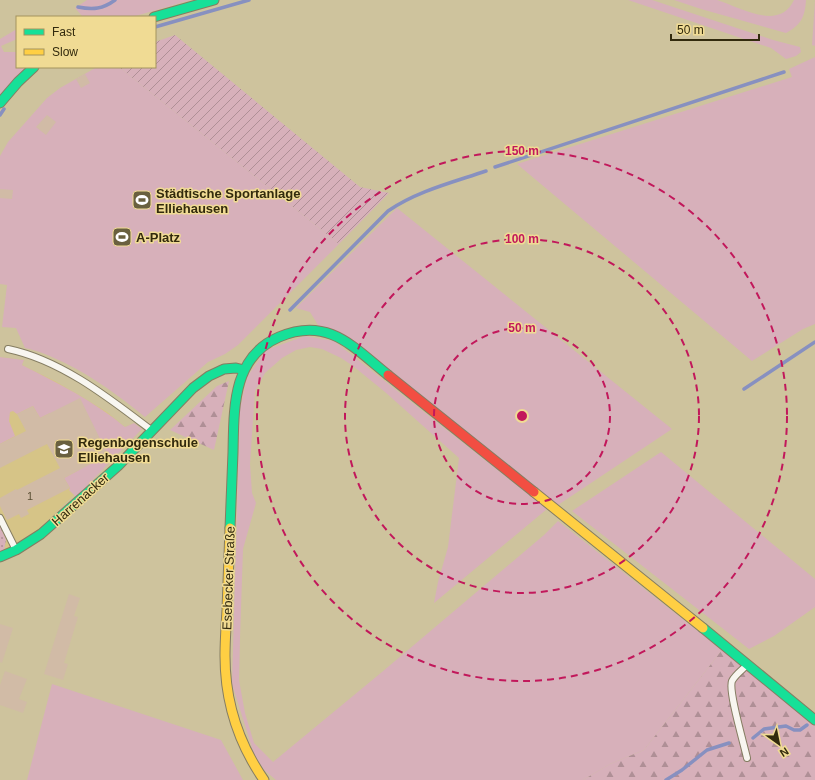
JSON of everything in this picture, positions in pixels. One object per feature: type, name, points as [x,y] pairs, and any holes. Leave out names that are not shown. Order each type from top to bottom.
[{"type":"street","points":[[156,16],[214,0]]},
{"type":"street","points":[[0,103],[18,82],[33,68]]},
{"type":"street","name":"Esebecker Straße","points":[[264,780],[250,760],[237,727],[230,702],[225,670],[234,412],[237,388],[248,361],[256,350],[266,342],[278,336],[316,330],[331,333],[350,344],[748,664],[815,720]]},
{"type":"street","name":"Harrenacker","points":[[0,557],[16,550],[41,534],[118,466],[193,388],[209,376],[224,369],[236,368],[244,370]]},
{"type":"lane","points":[[8,348],[20,351],[78,378],[112,400],[152,431]]},
{"type":"lane","points":[[0,518],[16,550]]},
{"type":"lane","points":[[747,758],[731,686],[732,680],[748,664]]},
{"type":"shaded area","name":"Regenbogenschule Elliehausen","points":[[0,357],[24,360],[22,365],[55,381],[79,395],[107,412],[125,427],[134,423],[142,429],[38,530],[4,550],[6,540],[0,526]]},
{"type":"green space","points":[[87,0],[191,0],[135,16],[82,16],[75,8]]},
{"type":"green space","points":[[628,0],[652,0],[773,40],[800,47],[801,52],[796,56],[786,59],[771,48]]},
{"type":"green space","points":[[674,0],[717,0],[748,12],[769,16],[779,14],[787,9],[794,0],[806,0],[805,11],[799,24],[786,33]]},
{"type":"green space","points":[[815,0],[815,46],[812,45]]},
{"type":"green space","points":[[16,30],[16,39],[1,46],[4,52],[16,52],[16,68],[26,68],[0,98],[0,39]]},
{"type":"green space","points":[[175,35],[360,187],[389,193],[339,244],[120,68],[156,68],[156,42]]},
{"type":"green space","points":[[815,57],[815,324],[803,329],[752,361],[517,164],[792,77],[789,69]]},
{"type":"green space","name":"Städtische Sportanlage Elliehausen","points":[[95,68],[120,68],[339,244],[238,345],[225,354],[208,362],[145,417],[106,388],[76,369],[45,354],[25,348],[16,328],[2,327],[7,285],[0,284],[0,156],[8,142],[47,98],[60,88]]},
{"type":"green space","points":[[397,208],[672,429],[558,505],[318,325],[310,312],[296,308]]},
{"type":"green space","points":[[305,336],[334,341],[547,509],[434,603],[438,582],[448,547],[459,458],[385,392],[341,358],[322,349],[310,347],[296,350],[282,358],[265,373],[255,391],[250,464],[252,493],[256,503],[243,549],[239,680],[245,713],[254,743],[273,762],[382,672],[544,535],[558,521],[722,650],[644,750],[610,764],[583,780],[276,780],[264,770],[254,754],[232,684],[240,409],[247,377],[266,350]]},
{"type":"green space","points":[[0,357],[24,360],[22,365],[88,401],[125,427],[134,423],[142,429],[76,497],[69,490],[70,488],[64,478],[79,470],[50,413],[40,418],[33,406],[17,414],[13,411],[10,412],[9,421],[15,436],[0,444]]},
{"type":"green space","points":[[229,381],[214,450],[170,430],[217,386]]},
{"type":"green space","points":[[661,452],[815,579],[815,607],[774,636],[749,649],[572,511]]},
{"type":"green space","points":[[0,526],[6,540],[4,550],[0,551]]},
{"type":"green space","points":[[722,650],[815,725],[815,780],[583,780],[610,764],[644,750]]},
{"type":"green space","points":[[52,684],[221,740],[243,780],[27,780]]},
{"type":"building","points":[[85,74],[90,83],[81,88],[76,79]]},
{"type":"building","points":[[47,115],[56,122],[46,135],[36,127]]},
{"type":"building","points":[[0,189],[13,190],[12,199],[0,198]]},
{"type":"building","points":[[80,398],[108,455],[64,478],[70,488],[27,510],[29,514],[21,518],[19,514],[7,520],[0,506],[0,498],[60,468],[47,444],[0,468],[0,444],[26,431],[17,414],[33,406],[40,418]]},
{"type":"building","points":[[69,594],[80,598],[74,616],[78,617],[64,663],[68,664],[63,680],[44,674]]},
{"type":"building","points":[[0,624],[13,628],[2,663],[0,662]]},
{"type":"building","points":[[5,671],[27,679],[19,699],[27,702],[23,713],[0,705],[0,685]]},
{"type":"waterway","points":[[78,7],[98,8],[115,0]]},
{"type":"waterway","points":[[156,27],[249,0]]},
{"type":"waterway","points":[[495,167],[784,72]]},
{"type":"waterway","points":[[0,115],[4,109]]},
{"type":"waterway","points":[[290,310],[388,211],[423,192],[486,171]]},
{"type":"waterway","points":[[744,389],[815,342]]},
{"type":"waterway","points":[[753,738],[764,729],[786,726],[794,730],[800,730],[807,725]]},
{"type":"waterway","points":[[666,780],[682,770],[707,750],[729,743]]},
{"type":"traffic: fast","points":[[156,16],[214,0]]},
{"type":"traffic: fast","points":[[0,103],[18,82],[33,68]]},
{"type":"traffic: fast","points":[[230,528],[236,402],[244,371],[252,357],[264,346],[279,337],[296,331],[312,330],[326,332],[351,345],[388,375]]},
{"type":"traffic: fast","points":[[0,557],[16,550],[41,534],[118,466],[193,388],[209,376],[224,369],[236,368],[244,370]]},
{"type":"traffic: fast","points":[[703,628],[815,720]]},
{"type":"traffic: slow","points":[[534,492],[703,628]]},
{"type":"traffic: slow","points":[[230,528],[225,650],[228,689],[235,721],[241,737],[247,752],[264,780]]},
{"type":"traffic: jam","points":[[388,375],[534,492]]},
{"type":"place","name":"Städtische Sportanlage Elliehausen","points":[[142,200]]},
{"type":"place","name":"A-Platz","points":[[122,237]]},
{"type":"place","name":"Regenbogenschule Elliehausen","points":[[64,449]]}]
